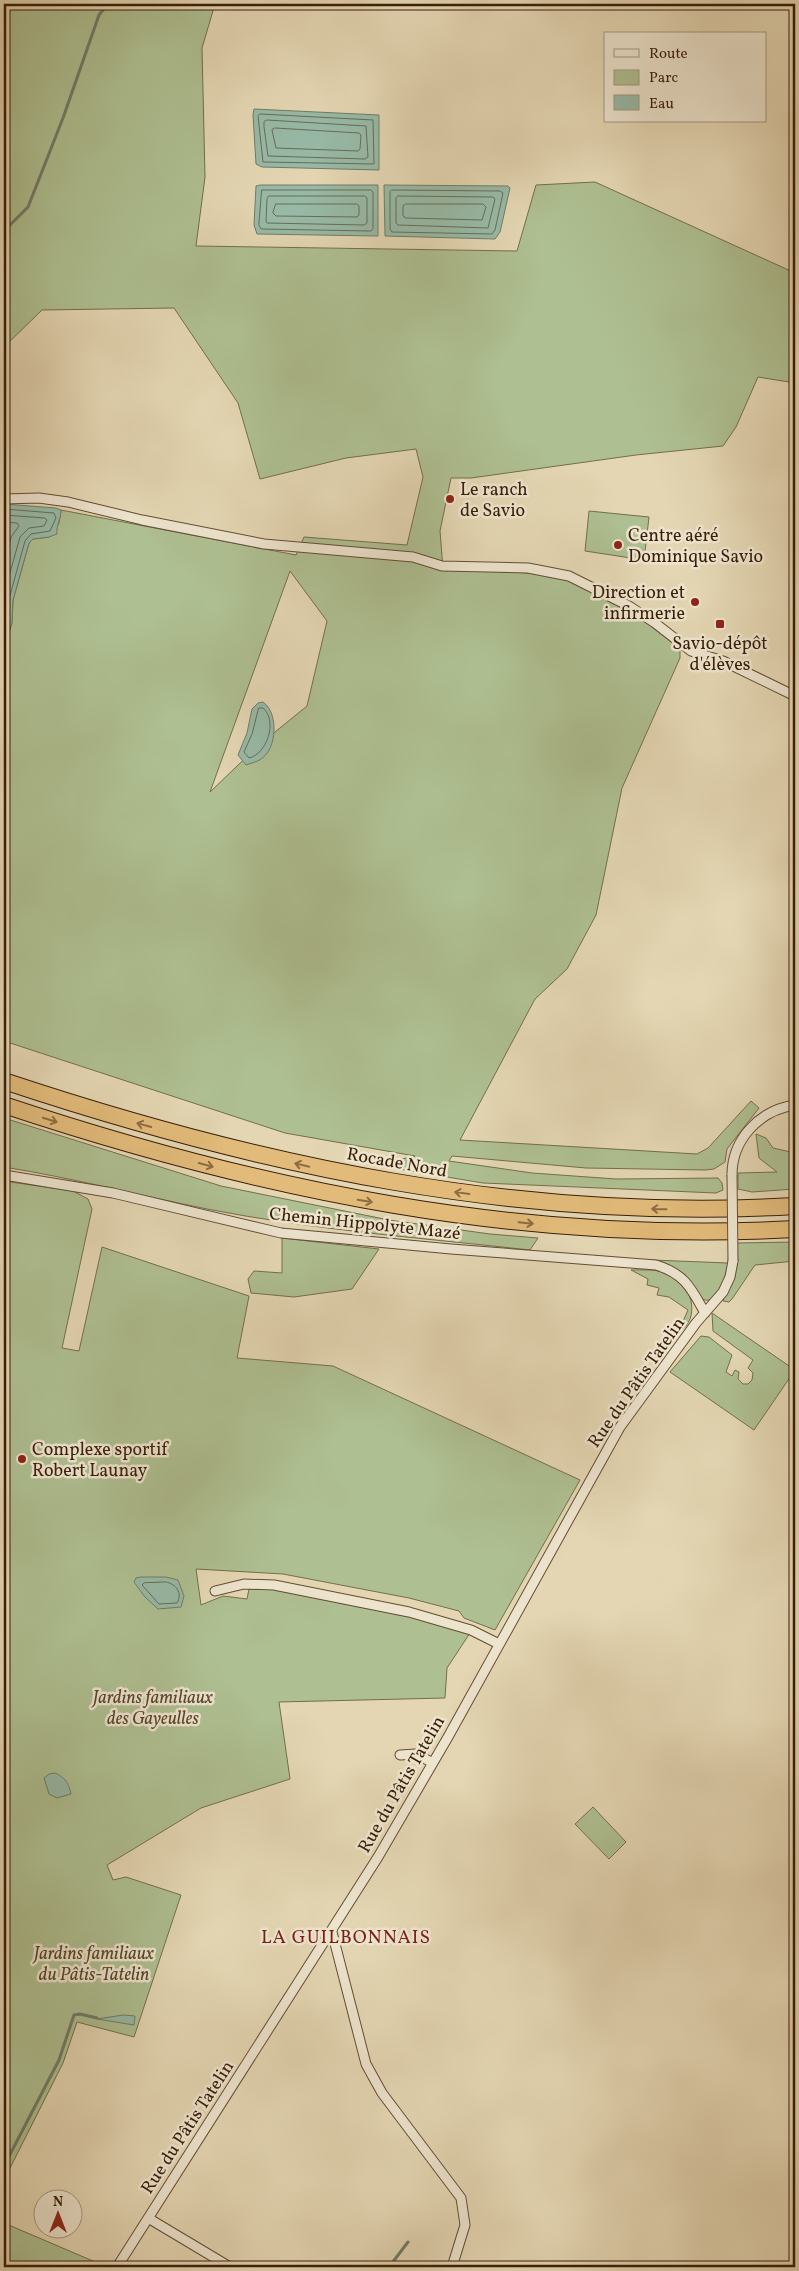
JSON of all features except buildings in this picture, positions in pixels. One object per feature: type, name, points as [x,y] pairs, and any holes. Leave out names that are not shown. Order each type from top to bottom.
[{"type":"highway","name":"Rocade Nord","points":[[4,1081],[137,1123],[223,1146],[392,1183],[471,1194],[597,1206],[708,1209],[795,1206]]},
{"type":"highway","points":[[4,1105],[219,1169],[308,1190],[470,1218],[597,1230],[795,1231]]},
{"type":"highway","points":[[708,1209],[795,1201]]},
{"type":"street","points":[[4,499],[39,498],[68,502],[142,520],[264,544],[413,557],[442,566],[528,568],[569,576],[629,606],[655,622],[691,651],[722,661],[795,696]]},
{"type":"street","name":"Rue du Pâtis Tatelin","points":[[117,2267],[332,1932],[433,1763],[620,1427],[725,1288],[730,1277],[733,1261],[732,1162],[739,1146],[757,1121],[775,1110],[795,1105]]},
{"type":"street","name":"Chemin Hippolyte Mazé","points":[[4,1175],[113,1193],[281,1233],[656,1265],[676,1272],[692,1290],[705,1313]]},
{"type":"street","points":[[215,1591],[244,1584],[274,1585],[409,1612],[478,1632],[499,1644]]},
{"type":"street","points":[[400,1755],[416,1754],[433,1763]]},
{"type":"street","points":[[332,1932],[366,2064],[382,2093],[461,2198],[465,2225],[452,2267]]},
{"type":"street","points":[[148,2218],[230,2267]]},
{"type":"green space","points":[[4,4],[215,4],[202,48],[205,177],[196,246],[517,251],[536,185],[595,182],[795,273],[795,383],[758,377],[736,427],[723,446],[636,455],[471,478],[451,478],[440,531],[443,569],[528,573],[569,579],[635,614],[680,649],[680,658],[622,788],[596,915],[567,969],[535,999],[460,1140],[697,1154],[708,1148],[751,1101],[759,1108],[727,1149],[725,1162],[714,1169],[586,1168],[452,1156],[449,1161],[532,1173],[616,1179],[718,1178],[722,1183],[723,1190],[716,1193],[483,1183],[393,1168],[393,1161],[415,1156],[285,1133],[4,1041],[4,649],[12,623],[13,600],[29,543],[33,539],[49,537],[59,523],[61,510],[296,555],[304,537],[407,545],[423,477],[416,449],[346,458],[260,479],[238,403],[174,308],[42,310],[4,347]],"holes":[[[290,571],[327,621],[307,706],[259,745],[210,792]]]},
{"type":"green space","points":[[589,511],[649,517],[644,560],[585,551]]},
{"type":"green space","points":[[4,1118],[221,1186],[389,1220],[490,1234],[538,1238],[530,1250],[287,1223],[207,1209],[80,1181],[4,1167]]},
{"type":"green space","points":[[756,1134],[766,1138],[773,1148],[795,1153],[795,1189],[752,1192],[738,1189],[738,1173],[777,1172],[759,1158]]},
{"type":"green space","points":[[4,1181],[73,1191],[88,1199],[92,1209],[62,1348],[79,1351],[102,1247],[249,1296],[237,1358],[333,1366],[580,1480],[495,1630],[464,1618],[459,1611],[409,1598],[283,1574],[196,1569],[201,1605],[223,1596],[247,1599],[249,1589],[280,1589],[340,1603],[403,1614],[470,1633],[447,1668],[445,1698],[279,1702],[290,1779],[201,1808],[107,1865],[113,1880],[126,1877],[181,1895],[134,2037],[77,2022],[63,2063],[4,2180]]},
{"type":"green space","points":[[282,1238],[379,1249],[352,1289],[294,1297],[251,1293],[248,1279],[254,1271],[282,1273]]},
{"type":"green space","points":[[795,1242],[795,1261],[755,1265],[732,1299],[729,1302],[723,1301],[737,1265],[737,1243]]},
{"type":"green space","points":[[652,1260],[728,1263],[720,1288],[712,1299],[707,1300],[699,1296],[690,1281],[682,1273]]},
{"type":"green space","points":[[631,1270],[667,1273],[675,1277],[688,1292],[692,1310],[686,1326],[678,1333],[688,1310],[669,1297],[657,1295],[659,1288],[647,1285],[648,1279]]},
{"type":"green space","points":[[712,1313],[795,1370],[754,1430],[670,1372],[701,1336],[709,1337],[732,1355],[726,1372],[732,1376],[735,1370],[739,1372],[738,1379],[743,1384],[748,1384],[752,1380],[753,1373],[748,1368],[753,1360],[713,1331]]},
{"type":"green space","points":[[593,1807],[626,1842],[609,1859],[575,1824]]},
{"type":"green space","points":[[4,2223],[32,2235],[32,2238],[39,2238],[107,2267],[4,2267]]},
{"type":"water","points":[[254,109],[379,115],[379,170],[262,167],[256,164]]},
{"type":"water","points":[[378,185],[378,236],[257,234],[254,225],[256,186]]},
{"type":"water","points":[[384,185],[508,186],[510,188],[500,232],[495,239],[385,236]]},
{"type":"water","points":[[4,504],[61,510],[57,534],[33,539],[29,543],[13,600],[12,623],[4,649]]},
{"type":"water","points":[[263,702],[272,714],[274,722],[273,739],[266,754],[259,760],[246,765],[238,755],[247,733],[252,709],[258,703]]},
{"type":"water","points":[[166,1577],[178,1580],[184,1596],[181,1607],[158,1609],[145,1597],[134,1582],[136,1578]]},
{"type":"water","points":[[55,1773],[66,1781],[71,1794],[57,1798],[49,1794],[44,1778],[49,1774]]},
{"type":"water","points":[[123,2015],[135,2016],[134,2025],[97,2019]]},
{"type":"waterway","points":[[4,235],[9,226],[28,207],[63,118],[99,15],[108,4]]},
{"type":"waterway","points":[[4,2166],[59,2060],[74,2015],[80,2014],[97,2018]]},
{"type":"waterway","points":[[389,2267],[408,2242]]},
{"type":"place","name":"Le ranch de Savio","points":[[450,499]]},
{"type":"place","name":"Centre aéré Dominique Savio","points":[[618,545]]},
{"type":"place","name":"Direction et infirmerie","points":[[695,602]]},
{"type":"place","name":"Savio-dépôt d'élèves","points":[[720,624]]},
{"type":"place","name":"Complexe sportif Robert Launay","points":[[22,1459]]},
{"type":"district","name":"LA GUILBONNAIS","points":[[346,1936]]},
{"type":"park label","name":"Jardins familiaux des Gayeulles","points":[[153,1707]]},
{"type":"park label","name":"Jardins familiaux du Pâtis-Tatelin","points":[[94,1964]]}]
